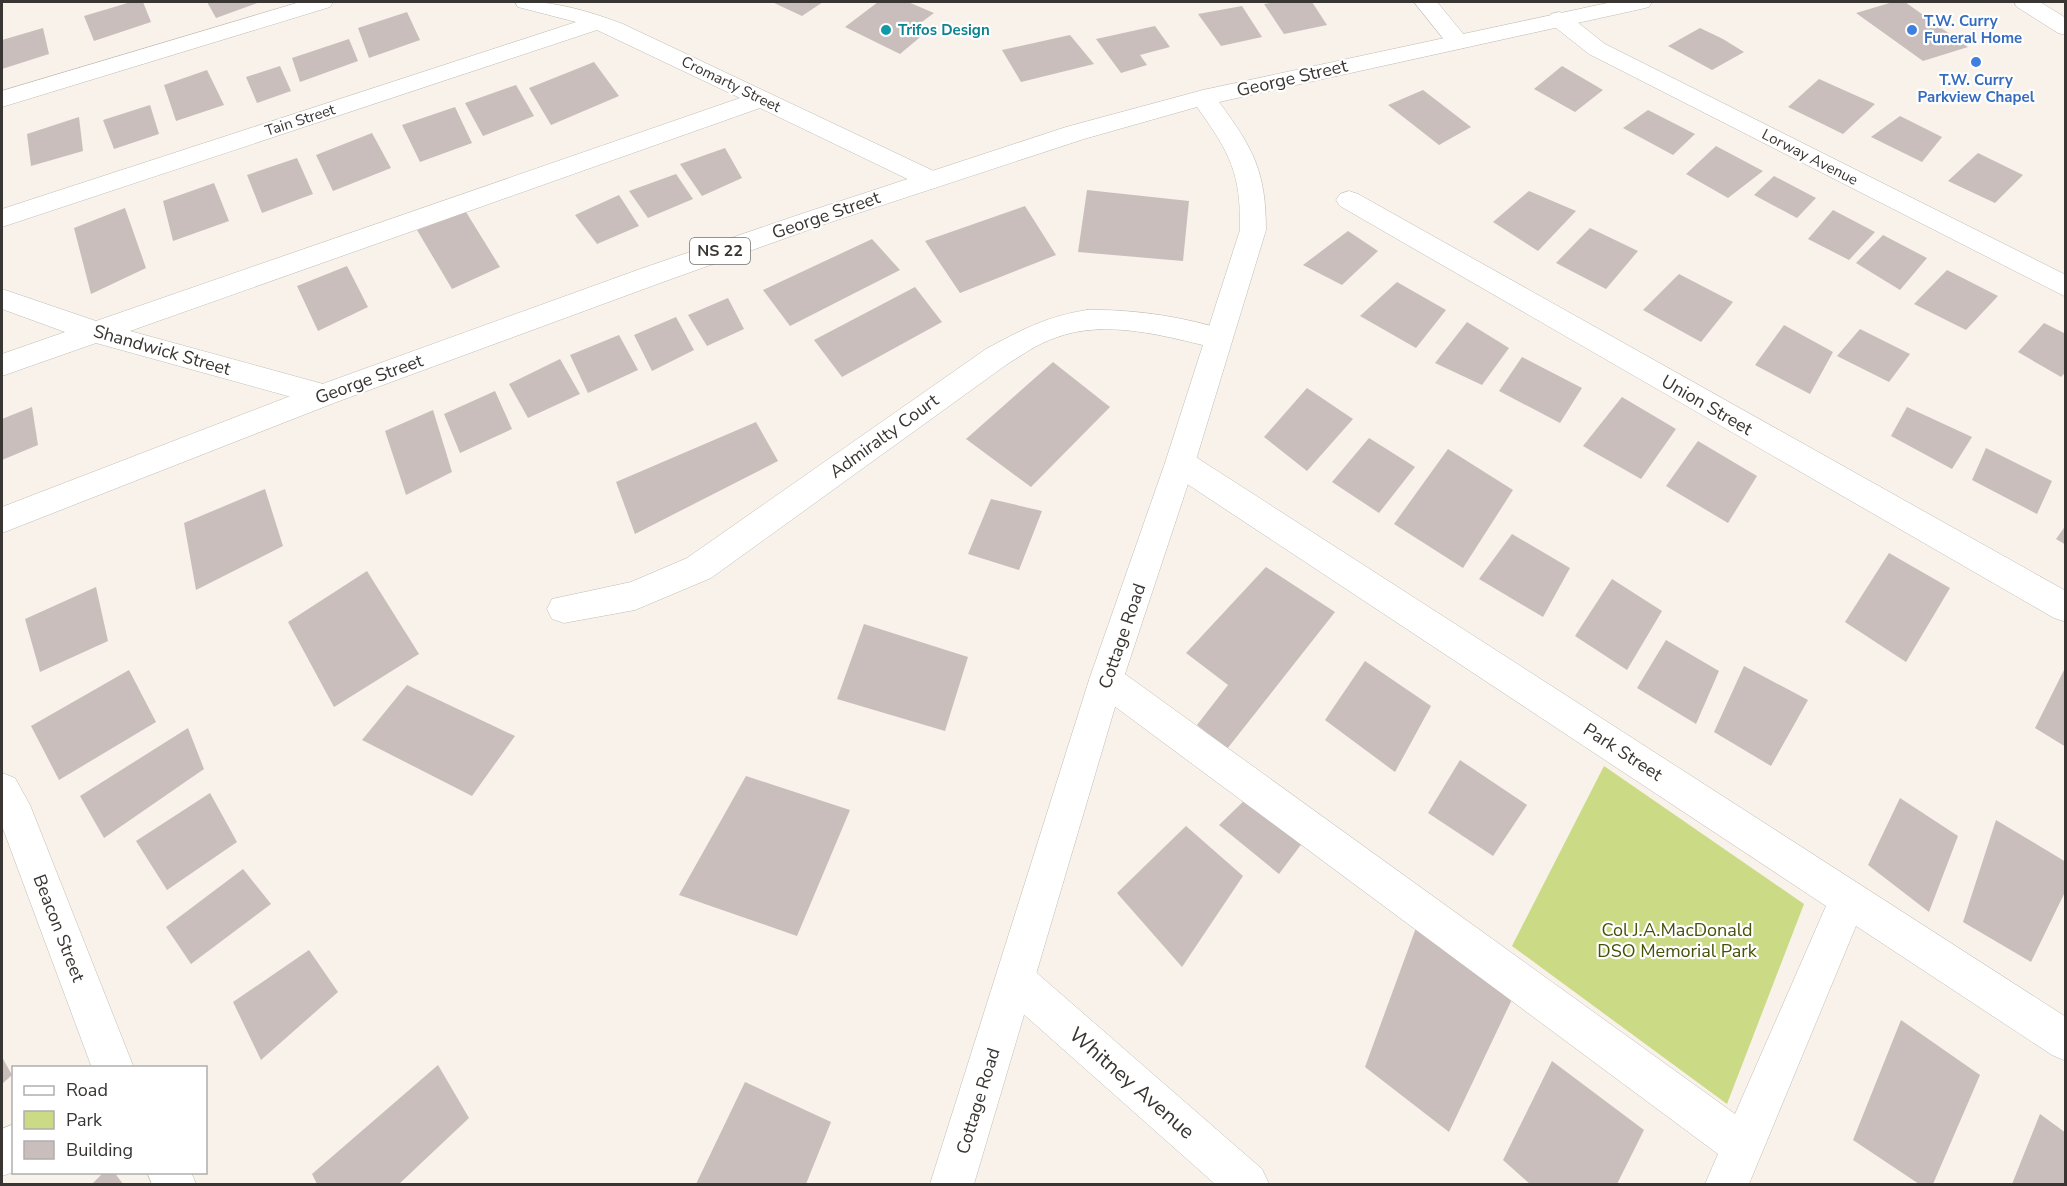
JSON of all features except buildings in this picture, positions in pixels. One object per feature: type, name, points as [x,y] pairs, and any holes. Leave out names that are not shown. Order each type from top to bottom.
[{"type":"street","points":[[2,99],[322,2]]},
{"type":"street","name":"Cromarty Street","points":[[526,2],[598,22],[930,180]]},
{"type":"street","points":[[1425,2],[1458,42]]},
{"type":"street","name":"George Street","points":[[2,520],[324,395],[663,271],[1075,133],[1203,98],[1641,2]]},
{"type":"street","points":[[2025,2],[2066,28]]},
{"type":"street","name":"Lorway Avenue","points":[[1559,19],[1597,49],[2066,286]]},
{"type":"street","name":"Tain Street","points":[[2,218],[598,22]]},
{"type":"street","name":"Cottage Road","points":[[952,1185],[1106,680],[1180,463],[1253,230],[1254,199],[1249,168],[1236,144],[1203,98]]},
{"type":"street","points":[[2,365],[761,99]]},
{"type":"street","name":"Union Street","points":[[1349,200],[2066,609]]},
{"type":"street","name":"Shandwick Street","points":[[2,299],[95,332],[324,395]]},
{"type":"street","name":"Admiralty Court","points":[[564,609],[634,596],[699,568],[996,357],[1046,330],[1081,322],[1119,321],[1163,325],[1219,338]]},
{"type":"street","name":"Park Street","points":[[1180,463],[2066,1041]]},
{"type":"street","points":[[1106,680],[1743,1146]]},
{"type":"street","name":"Beacon Street","points":[[2,790],[17,818],[108,1065]]},
{"type":"street","points":[[1727,1185],[1848,898]]},
{"type":"street","name":"Whitney Avenue","points":[[1016,981],[1247,1185]]},
{"type":"green space","name":"Col J.A.MacDonald DSO Memorial Park","points":[[1604,766],[1804,904],[1727,1104],[1512,946]]},
{"type":"place","name":"Trifos Design","points":[[886,30]]},
{"type":"place","name":"T.W. Curry Funeral Home","points":[[1912,30]]},
{"type":"place","name":"T.W. Curry Parkview Chapel","points":[[1976,62]]}]
